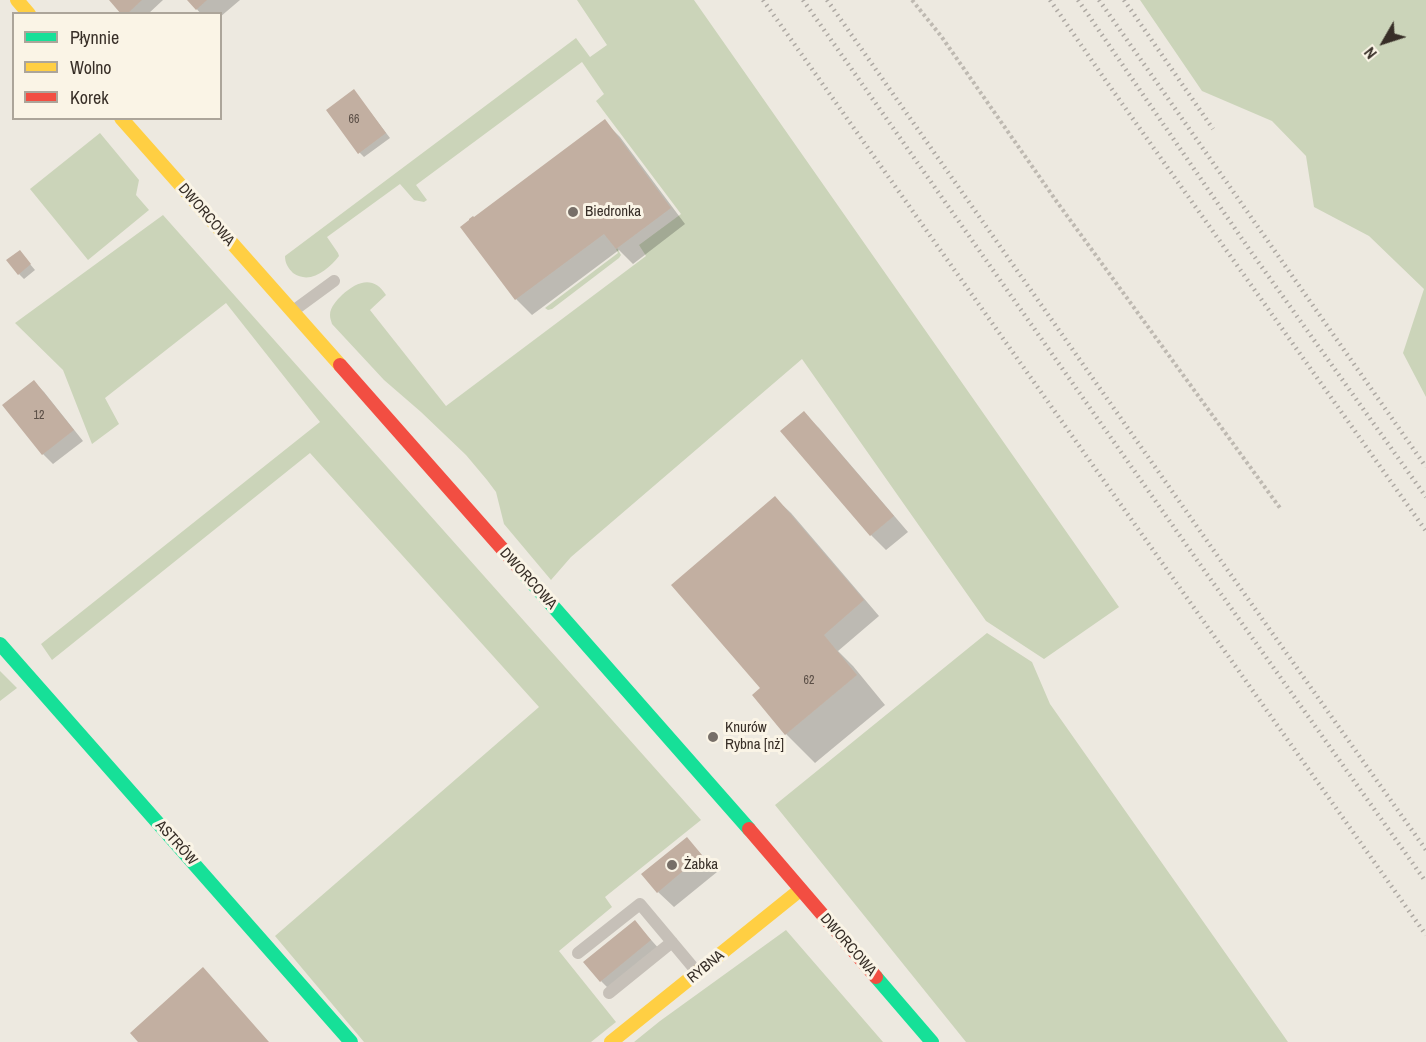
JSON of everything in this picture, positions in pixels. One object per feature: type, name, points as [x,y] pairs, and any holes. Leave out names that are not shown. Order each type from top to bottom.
[{"type":"main road","points":[[17,0],[27,12]]},
{"type":"main road","name":"DWORCOWA","points":[[123,120],[695,767],[932,1042]]},
{"type":"main road","name":"ASTRÓW","points":[[0,644],[351,1042]]},
{"type":"main road","name":"RYBNA","points":[[610,1042],[800,890]]},
{"type":"lane","points":[[292,312],[334,281]]},
{"type":"lane","points":[[578,953],[640,903],[698,973]]},
{"type":"lane","points":[[609,993],[672,942]]},
{"type":"path","points":[[912,0],[941,36],[1057,202],[1280,508]]},
{"type":"green space","points":[[577,0],[694,0],[1119,607],[1044,659],[986,621],[802,359],[571,557],[551,580],[504,524],[496,492],[487,480],[466,455],[384,380],[332,324],[330,315],[336,301],[354,286],[365,282],[376,285],[386,295],[370,310],[446,406],[646,256],[639,245],[681,214],[596,101],[604,94],[582,62],[416,185],[427,200],[424,202],[414,200],[400,184],[327,237],[339,256],[324,271],[312,277],[299,276],[290,269],[285,256],[576,38],[590,57],[607,45]]},
{"type":"green space","points":[[1140,0],[1426,0],[1426,397],[1403,353],[1424,289],[1369,236],[1314,207],[1306,156],[1272,121],[1202,91]]},
{"type":"green space","points":[[100,133],[139,180],[136,195],[149,210],[88,260],[30,189]]},
{"type":"green space","points":[[163,215],[701,820],[605,897],[612,907],[559,951],[616,1022],[591,1042],[364,1042],[275,936],[539,707],[310,453],[52,660],[41,644],[320,422],[226,303],[105,398],[119,424],[92,444],[63,370],[15,323]]},
{"type":"green space","points":[[617,248],[621,255],[619,258],[552,309],[545,308],[618,253]]},
{"type":"green space","points":[[987,633],[1032,662],[1050,704],[1288,1042],[966,1042],[775,805]]},
{"type":"green space","points":[[0,671],[17,688],[0,701]]},
{"type":"green space","points":[[786,930],[883,1042],[634,1042],[660,1021]]},
{"type":"building","points":[[109,0],[142,0],[129,12],[119,12]]},
{"type":"building","points":[[187,0],[207,0],[196,10]]},
{"type":"building","points":[[354,89],[386,133],[358,154],[326,110]]},
{"type":"building","name":"Biedronka","points":[[605,119],[671,208],[616,249],[604,234],[515,300],[460,227]]},
{"type":"building","points":[[20,250],[31,264],[18,275],[6,260]]},
{"type":"building","points":[[34,380],[74,430],[42,455],[2,405]]},
{"type":"building","points":[[804,411],[894,516],[870,536],[780,431]]},
{"type":"building","points":[[775,496],[864,600],[824,635],[857,675],[785,735],[752,695],[760,688],[671,585]]},
{"type":"building","name":"Żabka","points":[[687,837],[702,855],[657,893],[641,874]]},
{"type":"building","points":[[635,920],[651,940],[600,982],[583,962]]},
{"type":"building","points":[[203,967],[269,1042],[138,1042],[130,1033]]},
{"type":"railway","points":[[763,0],[1426,935]]},
{"type":"railway","points":[[803,0],[1426,882]]},
{"type":"railway","points":[[827,0],[1426,850]]},
{"type":"railway","points":[[1050,0],[1426,531]]},
{"type":"railway","points":[[1078,0],[1249,249],[1426,497]]},
{"type":"railway","points":[[1099,0],[1426,467]]},
{"type":"railway","points":[[1124,0],[1213,129]]},
{"type":"traffic: fast","points":[[521,570],[749,829]]},
{"type":"traffic: fast","points":[[0,644],[351,1042]]},
{"type":"traffic: fast","points":[[876,977],[932,1042]]},
{"type":"traffic: slow","points":[[17,0],[27,12]]},
{"type":"traffic: slow","points":[[123,120],[340,365]]},
{"type":"traffic: slow","points":[[611,1042],[800,890]]},
{"type":"traffic: jam","points":[[340,365],[521,570]]},
{"type":"traffic: jam","points":[[749,829],[876,977]]},
{"type":"place","name":"Biedronka","points":[[573,212]]},
{"type":"place","name":"Knurów Rybna [nż]","points":[[713,737]]},
{"type":"place","name":"Żabka","points":[[672,865]]}]
